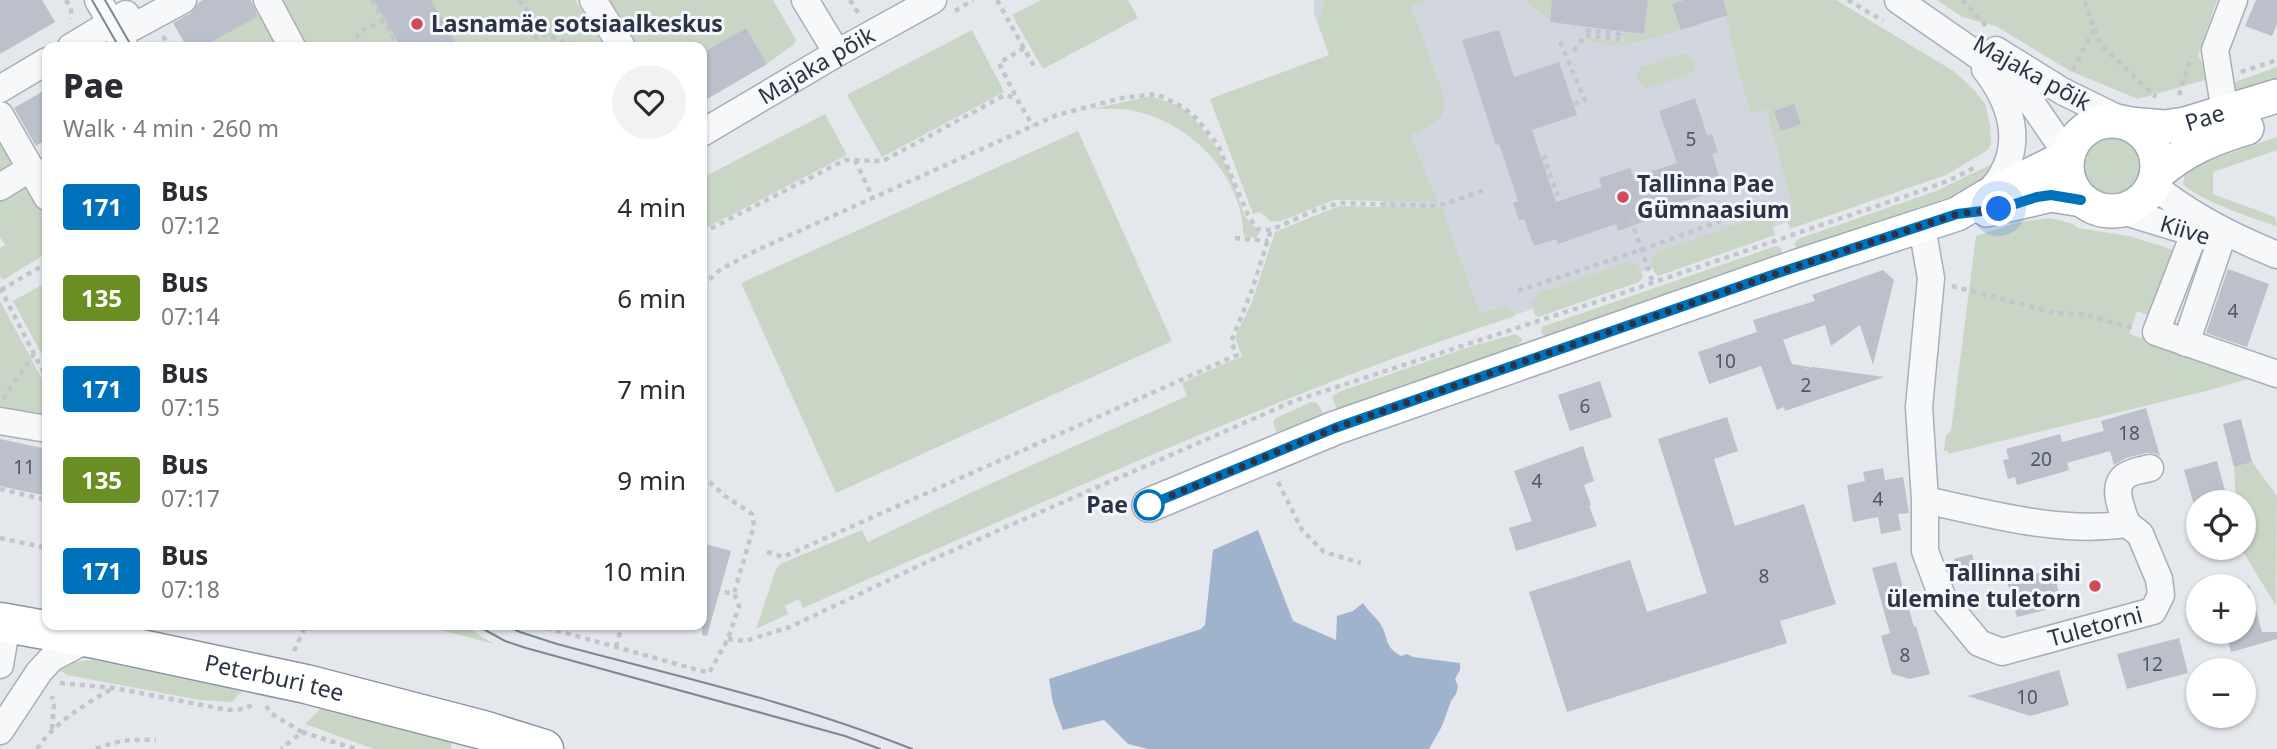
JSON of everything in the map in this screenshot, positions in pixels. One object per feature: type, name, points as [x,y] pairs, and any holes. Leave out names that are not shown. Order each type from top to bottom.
[{"type":"highway","name":"Peterburi tee","points":[[4,623],[306,684],[445,719],[544,749]]},
{"type":"main road","name":"Pae","points":[[2155,179],[2177,157],[2277,96]]},
{"type":"main road","name":"Pae","points":[[2139,114],[2164,127],[2277,119]]},
{"type":"main road","points":[[1957,214],[1999,209],[2051,195],[2081,200],[2100,210],[2122,211],[2141,201],[2155,179],[2156,155],[2143,133],[2139,114],[2091,126],[2076,138],[2068,156],[2067,169],[2069,183],[2081,200]]},
{"type":"main road","points":[[1149,505],[1335,428],[1798,266],[1957,214],[2068,156]]},
{"type":"street","points":[[98,0],[120,30]]},
{"type":"street","points":[[73,23],[120,30],[183,0]]},
{"type":"street","points":[[267,0],[289,42]]},
{"type":"street","points":[[593,0],[619,42]]},
{"type":"street","points":[[805,0],[837,53]]},
{"type":"street","name":"Majaka põik","points":[[707,130],[933,0]]},
{"type":"street","name":"Majaka põik","points":[[1898,0],[1934,23],[1973,54],[2009,76],[2034,105],[2068,156]]},
{"type":"street","points":[[2231,122],[2215,50],[2234,0]]},
{"type":"street","points":[[73,23],[120,30]]},
{"type":"street","name":"Majaka põik","points":[[1934,23],[1998,50],[2062,91],[2139,114]]},
{"type":"street","points":[[1973,54],[1998,86],[2010,111],[2013,133],[2013,144],[2004,172],[1987,196]]},
{"type":"street","points":[[0,89],[42,64]]},
{"type":"street","points":[[0,115],[42,188]]},
{"type":"street","points":[[0,187],[31,168]]},
{"type":"street","name":"Kiive","points":[[2155,179],[2188,210],[2251,245],[2277,256]]},
{"type":"street","name":"Kiive","points":[[2122,211],[2194,234],[2251,245]]},
{"type":"street","name":"Tuletorni","points":[[1922,227],[1931,278],[1919,407],[1925,499],[1925,551],[1943,599],[1979,643],[2002,652],[2152,611],[2161,595],[2159,579],[2140,534],[2127,524]]},
{"type":"street","points":[[2194,234],[2156,332],[2277,374]]},
{"type":"street","points":[[2186,343],[2221,240]]},
{"type":"street","points":[[0,421],[42,428]]},
{"type":"street","points":[[1925,499],[2035,522],[2083,528],[2127,524],[2118,492],[2120,481],[2128,475],[2150,468]]},
{"type":"street","points":[[0,665],[4,623]]},
{"type":"street","points":[[0,731],[44,677],[52,658],[90,639]]},
{"type":"path","points":[[66,0],[71,8],[73,23]]},
{"type":"path","points":[[372,0],[396,42]]},
{"type":"path","points":[[519,0],[533,18],[539,33]]},
{"type":"path","points":[[997,0],[1036,70]]},
{"type":"path","points":[[1848,0],[1892,26]]},
{"type":"path","points":[[2084,0],[2100,44],[2159,101],[2139,114]]},
{"type":"path","points":[[853,2],[861,17]]},
{"type":"path","points":[[354,42],[360,31],[384,21]]},
{"type":"path","points":[[2068,78],[2094,28]]},
{"type":"path","points":[[1574,51],[1586,31],[1622,34]]},
{"type":"path","points":[[532,42],[539,33]]},
{"type":"path","points":[[539,33],[567,42]]},
{"type":"path","points":[[1560,42],[1585,100],[1573,104]]},
{"type":"path","points":[[1024,48],[999,63],[1033,126]]},
{"type":"path","points":[[2173,97],[2277,61]]},
{"type":"path","points":[[707,282],[721,270],[757,250],[1057,115],[1129,97],[1156,94],[1184,107],[1197,119],[1218,145],[1248,215],[1257,229],[1271,230],[1339,203],[1438,206],[1485,190]]},
{"type":"path","points":[[707,230],[845,160],[883,161],[1006,95],[1017,99]]},
{"type":"path","points":[[728,639],[745,641],[790,627],[930,560],[1293,401],[1653,283],[1937,184],[1979,165],[1985,159]]},
{"type":"path","points":[[855,160],[873,198]]},
{"type":"path","points":[[1547,160],[1558,196]]},
{"type":"path","points":[[1518,290],[1642,250],[1772,202]]},
{"type":"path","points":[[1631,219],[1653,283]]},
{"type":"path","points":[[767,552],[783,557],[1237,355],[1231,342],[1252,290],[1271,230]]},
{"type":"path","points":[[1235,238],[1268,241]]},
{"type":"path","points":[[42,266],[0,290],[42,369]]},
{"type":"path","points":[[1931,278],[1966,291],[2055,313],[2082,314],[2130,328],[2156,332]]},
{"type":"path","points":[[0,402],[34,354]]},
{"type":"path","points":[[1270,454],[1279,485],[1302,530],[1324,552],[1361,563]]},
{"type":"path","points":[[554,630],[709,673],[728,639],[739,606],[734,593],[754,526],[752,514],[725,496],[707,480]]},
{"type":"path","points":[[0,489],[42,499]]},
{"type":"path","points":[[0,538],[42,547]]},
{"type":"path","points":[[720,592],[734,593]]},
{"type":"path","points":[[292,655],[304,630]]},
{"type":"path","points":[[616,648],[621,630]]},
{"type":"path","points":[[52,730],[54,705],[44,677],[228,710],[244,709],[262,700],[272,714],[302,732],[356,749]]},
{"type":"path","points":[[37,749],[52,730],[72,712],[114,688]]},
{"type":"path","points":[[281,749],[302,732]]},
{"type":"path","points":[[96,749],[134,739],[156,740]]},
{"type":"shaded area","name":"Tallinna Pae Gümnaasium","points":[[1314,0],[1814,0],[1952,166],[1436,342],[1314,14]]},
{"type":"green space","points":[[280,0],[575,0],[602,42],[299,42]]},
{"type":"green space","points":[[609,0],[773,0],[796,40],[767,64],[746,28],[707,50],[707,42],[635,42]]},
{"type":"green space","points":[[1041,0],[1128,0],[1138,18],[1043,69],[1012,15]]},
{"type":"green space","points":[[1325,0],[1428,0],[1411,7],[1442,90],[1444,109],[1433,124],[1410,135],[1438,202],[1334,200],[1272,222],[1260,212],[1253,214],[1210,99],[1329,55],[1318,21]]},
{"type":"green space","points":[[1524,0],[1552,0],[1550,20]]},
{"type":"green space","points":[[1648,0],[1684,0],[1673,4],[1681,30],[1623,44],[1611,45],[1587,40],[1624,42],[1625,32],[1644,34]]},
{"type":"green space","points":[[1723,0],[1836,0],[1955,72],[1974,90],[1985,104],[1990,125],[1991,144],[1988,150],[1946,175],[1790,229],[1786,213],[1792,205],[1767,110],[1751,113],[1738,71]]},
{"type":"green space","points":[[1937,0],[2217,0],[2198,55],[2204,68],[2205,80],[2138,99],[2070,71],[1996,26],[1962,17]]},
{"type":"green space","points":[[263,13],[278,42],[212,42]]},
{"type":"green space","points":[[972,30],[1004,92],[882,157],[847,95]]},
{"type":"green space","points":[[1683,54],[1693,60],[1695,66],[1690,74],[1648,88],[1638,81],[1637,73],[1641,67]]},
{"type":"green space","points":[[2277,67],[2277,88],[2235,102],[2232,86],[2235,82]]},
{"type":"green space","points":[[1151,96],[1179,106],[1193,117],[1216,147],[1229,171],[1245,217],[1260,232],[1256,238],[1244,236],[1240,210],[1225,175],[1201,146],[1186,134],[1153,116],[1135,111],[1092,109]]},
{"type":"green space","points":[[825,114],[847,155],[707,227],[707,175]]},
{"type":"green space","points":[[1078,131],[1172,341],[836,493],[741,283]]},
{"type":"green space","points":[[0,137],[18,166],[0,176]]},
{"type":"green space","points":[[2106,137],[2118,137],[2128,141],[2136,149],[2140,165],[2136,181],[2128,189],[2118,193],[2106,193],[2096,189],[2088,181],[2084,171],[2084,159],[2088,149],[2096,141]]},
{"type":"green space","points":[[2277,137],[2277,150],[2213,172],[2213,194],[2275,217],[2277,226],[2213,202],[2183,184],[2185,174],[2199,164]]},
{"type":"green space","points":[[1994,163],[1977,184],[1953,196],[1799,249],[1794,244],[1798,239],[1936,191]]},
{"type":"green space","points":[[29,180],[42,204],[42,256],[3,280],[0,275],[0,248],[5,245],[0,237],[0,198]]},
{"type":"green space","points":[[1339,206],[1442,208],[1480,314],[1507,305],[1515,316],[1424,347],[1244,416],[803,608],[799,599],[785,606],[788,614],[756,629],[780,564],[862,530],[868,542],[1187,396],[1182,383],[1242,356],[1235,337],[1252,302],[1275,232]]},
{"type":"green space","points":[[1761,216],[1771,220],[1775,235],[1658,276],[1654,272],[1651,261],[1657,252]]},
{"type":"green space","points":[[2051,218],[2078,228],[2129,236],[2174,250],[2148,315],[2137,311],[2129,334],[2258,376],[1948,454],[1948,451],[1944,451],[1946,435],[1951,431],[1976,236],[2019,222]]},
{"type":"green space","points":[[1776,246],[1781,248],[1782,254],[1545,337],[1541,331],[1542,327]]},
{"type":"green space","points":[[1630,261],[1636,263],[1640,270],[1643,278],[1639,282],[1538,317],[1535,315],[1532,301],[1539,293]]},
{"type":"green space","points":[[42,285],[42,355],[13,301]]},
{"type":"green space","points":[[0,301],[42,379],[42,420],[0,413]]},
{"type":"green space","points":[[1516,334],[1523,340],[1515,347],[1337,410],[1332,396],[1341,391],[1472,346]]},
{"type":"green space","points":[[1311,402],[1317,403],[1324,415],[1277,433],[1273,422],[1276,418]]},
{"type":"green space","points":[[2252,462],[2277,496],[2276,606],[2248,560],[2256,560],[2256,490],[2235,490],[2234,467]]},
{"type":"green space","points":[[440,630],[472,630],[494,644]]},
{"type":"green space","points":[[92,660],[242,691],[232,702],[200,700],[67,675],[60,670],[75,662]]},
{"type":"green space","points":[[321,708],[452,743],[451,749],[374,749],[305,724]]},
{"type":"water","points":[[1258,530],[1293,621],[1336,640],[1337,616],[1353,611],[1363,603],[1382,627],[1391,648],[1401,656],[1407,654],[1460,663],[1455,679],[1458,686],[1456,694],[1429,749],[1148,749],[1128,744],[1104,720],[1063,730],[1053,703],[1049,679],[1201,629],[1205,625],[1213,550]]},
{"type":"building","points":[[0,0],[42,0],[55,22],[0,54]]},
{"type":"building","points":[[203,0],[251,0],[258,16],[212,42],[184,42],[173,23],[191,13]]},
{"type":"building","name":"Lasnamäe sotsiaalkeskus","points":[[374,0],[431,0],[455,42],[398,42]]},
{"type":"building","points":[[1552,0],[1648,0],[1644,34],[1550,22]]},
{"type":"building","points":[[1684,0],[1723,0],[1728,15],[1681,30],[1672,4]]},
{"type":"building","points":[[2256,0],[2277,0],[2277,24],[2272,36],[2245,26]]},
{"type":"building","points":[[746,28],[767,64],[707,99],[707,50]]},
{"type":"building","points":[[1499,30],[1514,77],[1559,62],[1577,115],[1532,130],[1556,202],[1602,187],[1599,178],[1630,168],[1634,177],[1677,163],[1659,111],[1695,98],[1707,135],[1712,134],[1718,152],[1712,154],[1721,182],[1701,188],[1704,195],[1646,214],[1648,220],[1618,231],[1616,224],[1558,244],[1556,239],[1534,246],[1524,219],[1519,220],[1513,203],[1518,201],[1499,144],[1496,145],[1462,40]]},
{"type":"building","points":[[42,92],[42,142],[36,146],[14,108]]},
{"type":"building","points":[[1794,104],[1801,124],[1781,131],[1774,111]]},
{"type":"building","points":[[2228,269],[2269,284],[2247,347],[2206,333]]},
{"type":"building","points":[[1883,270],[1894,280],[1873,365],[1860,325],[1831,346],[1825,325],[1783,340],[1792,364],[1810,367],[1803,370],[1813,367],[1884,377],[1785,411],[1784,407],[1777,410],[1761,366],[1709,384],[1698,352],[1757,332],[1753,320],[1815,301],[1812,295]]},
{"type":"building","points":[[1600,381],[1612,417],[1570,431],[1558,395]]},
{"type":"building","points":[[2146,408],[2160,456],[2146,453],[2126,458],[2114,465],[2110,451],[2067,463],[2069,470],[2017,485],[2015,477],[2008,479],[2003,460],[2009,459],[2006,449],[2060,434],[2062,442],[2104,431],[2101,421]]},
{"type":"building","points":[[1727,417],[1738,451],[1714,459],[1735,526],[1804,504],[1836,604],[1780,621],[1787,643],[1567,712],[1529,592],[1630,560],[1647,612],[1707,593],[1658,439]]},
{"type":"building","points":[[2241,419],[2252,462],[2234,467],[2223,424]]},
{"type":"building","points":[[0,439],[42,448],[42,495],[0,486]]},
{"type":"building","points":[[1583,446],[1594,481],[1584,485],[1597,526],[1516,551],[1509,528],[1532,521],[1514,471]]},
{"type":"building","points":[[2217,461],[2225,490],[2190,490],[2184,470]]},
{"type":"building","points":[[1883,468],[1885,480],[1903,477],[1909,513],[1898,514],[1901,530],[1881,534],[1878,517],[1853,522],[1847,485],[1865,481],[1863,472]]},
{"type":"building","points":[[707,544],[731,551],[707,636],[702,635],[702,630],[707,630]]},
{"type":"building","points":[[1972,554],[1979,579],[1961,584],[1954,559]]},
{"type":"building","points":[[1896,562],[1930,674],[1910,679],[1892,674],[1881,636],[1890,633],[1872,568]]},
{"type":"building","points":[[2053,569],[2062,606],[2017,617],[2007,581]]},
{"type":"building","points":[[2256,610],[2262,632],[2277,632],[2277,639],[2231,652],[2229,644],[2256,644]]},
{"type":"building","points":[[2179,638],[2186,674],[2127,689],[2117,654]]},
{"type":"building","points":[[2059,670],[2069,705],[2030,716],[1968,696]]},
{"type":"tram line","points":[[92,0],[116,42]]},
{"type":"tram line","points":[[105,0],[129,42]]},
{"type":"tram line","points":[[485,630],[526,648],[845,736],[880,749]]},
{"type":"tram line","points":[[515,630],[557,644],[781,704],[912,749]]},
{"type":"bus line","name":"171","points":[[1149,505],[1335,428],[1775,274],[1957,214],[1999,209],[2051,195],[2081,200]]},
{"type":"place","name":"Lasnamäe sotsiaalkeskus","points":[[417,24]]},
{"type":"place","name":"Tallinna Pae Gümnaasium","points":[[1623,197]]},
{"type":"place","name":"Pae","points":[[1149,505]]},
{"type":"place","name":"Tallinna sihi ülemine tuletorn","points":[[2095,586]]},
{"type":"route","points":[[1149,505],[1335,428],[1798,266],[1957,214],[1999,209]]}]
